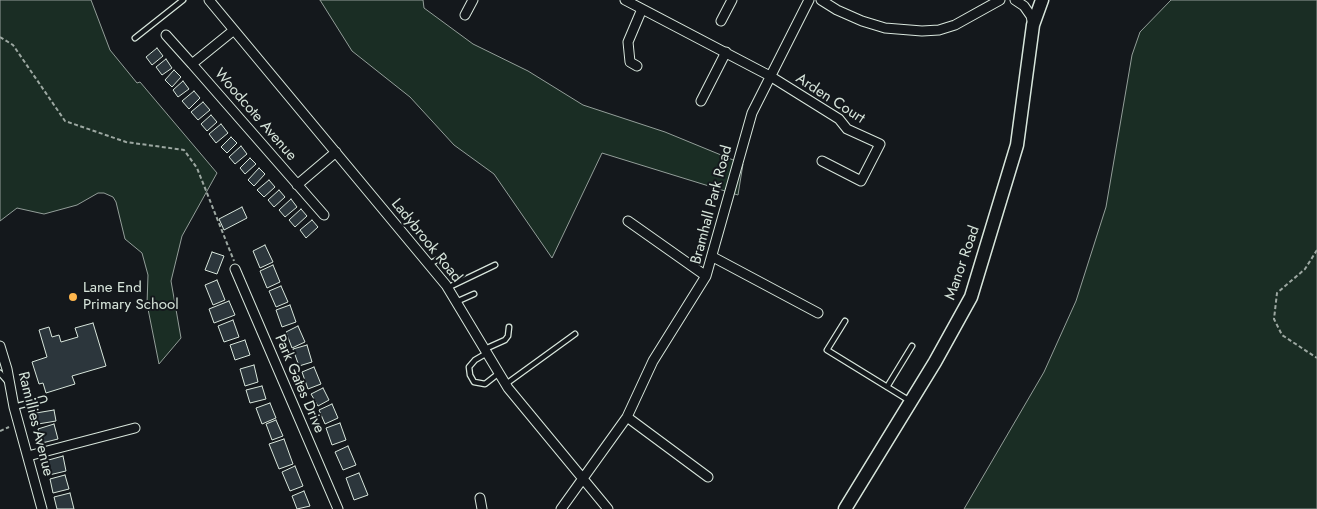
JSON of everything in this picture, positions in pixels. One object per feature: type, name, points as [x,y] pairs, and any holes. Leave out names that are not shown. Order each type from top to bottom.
[{"type":"street","name":"Ladybrook Road","points":[[209,0],[448,288],[506,384],[608,509]]},
{"type":"street","points":[[465,15],[473,0]]},
{"type":"street","points":[[625,0],[770,76]]},
{"type":"street","points":[[721,21],[732,0]]},
{"type":"street","name":"Bramhall Park Road","points":[[561,509],[627,417],[653,360],[706,276],[713,257],[752,113],[809,0]]},
{"type":"street","points":[[821,0],[837,10],[862,21],[885,28],[922,31],[955,25],[1000,0]]},
{"type":"street","points":[[1015,0],[1024,6],[1031,16],[1034,25]]},
{"type":"street","name":"Manor Road","points":[[845,509],[911,402],[971,297],[1017,145],[1034,25],[1042,0]]},
{"type":"street","points":[[637,66],[630,62],[628,42],[642,9]]},
{"type":"street","name":"Woodcote Avenue","points":[[192,64],[234,30]]},
{"type":"street","name":"Woodcote Avenue","points":[[166,35],[324,215]]},
{"type":"street","points":[[701,101],[726,52]]},
{"type":"street","name":"Arden Court","points":[[770,76],[839,119],[847,129],[880,144],[861,181],[822,161]]},
{"type":"street","name":"Woodcote Avenue","points":[[297,185],[336,152]]},
{"type":"street","points":[[628,221],[706,276]]},
{"type":"street","points":[[713,257],[818,313]]},
{"type":"street","name":"Park Gates Drive","points":[[235,269],[338,509]]},
{"type":"street","name":"Ramillies Avenue","points":[[0,346],[14,407],[42,509]]},
{"type":"street","points":[[627,417],[708,477]]},
{"type":"street","points":[[28,456],[135,428]]},
{"type":"street","points":[[480,498],[482,509]]},
{"type":"lane","points":[[135,38],[183,0]]},
{"type":"lane","points":[[428,264],[438,259],[449,268]]},
{"type":"lane","points":[[448,288],[495,265]]},
{"type":"lane","points":[[456,302],[474,294]]},
{"type":"lane","points":[[845,321],[827,350],[911,402]]},
{"type":"lane","points":[[499,373],[484,384],[474,382],[470,375],[469,367],[474,360],[486,351],[505,340],[508,336],[509,327]]},
{"type":"lane","points":[[506,384],[574,334]]},
{"type":"lane","points":[[886,386],[912,346]]},
{"type":"lane","points":[[0,373],[9,385]]},
{"type":"lane","points":[[14,407],[44,399]]},
{"type":"path","points":[[0,38],[13,45],[64,122],[126,142],[184,150],[197,168],[235,269]]},
{"type":"path","points":[[1317,250],[1305,270],[1278,293],[1274,319],[1282,335],[1317,358]]},
{"type":"green space","points":[[0,0],[91,0],[110,50],[137,83],[140,82],[217,173],[182,236],[171,281],[181,338],[159,364],[147,304],[148,275],[142,253],[125,239],[116,202],[113,197],[104,193],[98,193],[77,205],[44,214],[17,208],[0,221]]},
{"type":"green space","points":[[320,0],[423,0],[424,8],[473,44],[528,71],[583,105],[665,132],[743,164],[738,195],[602,153],[552,258],[494,174],[454,145],[410,97],[352,51]]},
{"type":"green space","points":[[1171,0],[1317,0],[1317,509],[964,509],[1044,372],[1076,301],[1106,207],[1132,55],[1140,32]]},
{"type":"building","points":[[157,48],[163,56],[152,65],[146,57]]},
{"type":"building","points":[[166,59],[172,68],[162,75],[156,67]]},
{"type":"building","points":[[174,70],[181,77],[172,87],[165,80]]},
{"type":"building","points":[[183,81],[189,89],[178,97],[173,90]]},
{"type":"building","points":[[194,91],[200,98],[189,109],[182,101]]},
{"type":"building","points":[[203,102],[210,110],[198,120],[191,112]]},
{"type":"building","points":[[211,115],[217,122],[207,131],[201,124]]},
{"type":"building","points":[[221,124],[228,133],[216,143],[209,134]]},
{"type":"building","points":[[231,137],[237,143],[227,153],[221,147]]},
{"type":"building","points":[[241,146],[247,154],[235,164],[229,157]]},
{"type":"building","points":[[250,158],[256,164],[245,174],[240,168]]},
{"type":"building","points":[[259,168],[265,174],[254,186],[248,180]]},
{"type":"building","points":[[269,180],[275,187],[264,197],[257,190]]},
{"type":"building","points":[[279,190],[285,197],[274,207],[268,200]]},
{"type":"building","points":[[291,199],[297,207],[285,217],[279,210]]},
{"type":"building","points":[[242,207],[247,218],[224,230],[219,219]]},
{"type":"building","points":[[301,209],[307,216],[295,227],[289,220]]},
{"type":"building","points":[[312,220],[318,227],[306,238],[300,230]]},
{"type":"building","points":[[265,245],[273,262],[260,268],[253,251]]},
{"type":"building","points":[[212,252],[224,256],[217,274],[205,270]]},
{"type":"building","points":[[273,265],[280,282],[267,288],[260,271]]},
{"type":"building","points":[[217,280],[225,300],[213,305],[205,285]]},
{"type":"building","points":[[281,286],[288,302],[276,307],[269,291]]},
{"type":"building","points":[[229,301],[235,315],[214,323],[209,309]]},
{"type":"building","points":[[290,305],[296,322],[282,327],[276,310]]},
{"type":"building","points":[[233,320],[239,337],[224,342],[218,326]]},
{"type":"building","name":"Lane End Primary School","points":[[93,323],[106,366],[72,376],[75,384],[46,393],[43,383],[39,384],[32,362],[47,357],[39,330],[49,327],[52,337],[59,335],[61,342],[78,337],[75,328]]},
{"type":"building","points":[[298,326],[305,342],[292,348],[286,332]]},
{"type":"building","points":[[245,340],[250,355],[235,360],[230,345]]},
{"type":"building","points":[[307,345],[312,362],[299,366],[293,349]]},
{"type":"building","points":[[254,365],[258,382],[245,386],[240,369]]},
{"type":"building","points":[[314,367],[321,384],[308,389],[302,372]]},
{"type":"building","points":[[262,386],[266,399],[250,403],[246,390]]},
{"type":"building","points":[[323,388],[329,400],[318,406],[311,394]]},
{"type":"building","points":[[270,403],[276,418],[262,424],[256,408]]},
{"type":"building","points":[[332,404],[338,418],[325,424],[319,410]]},
{"type":"building","points":[[54,410],[56,421],[38,424],[36,413]]},
{"type":"building","points":[[276,420],[283,436],[272,440],[266,424]]},
{"type":"building","points":[[340,423],[346,440],[332,445],[326,428]]},
{"type":"building","points":[[54,424],[58,439],[42,443],[38,429]]},
{"type":"building","points":[[284,439],[293,464],[279,469],[269,444]]},
{"type":"building","points":[[348,446],[356,465],[343,470],[335,452]]},
{"type":"building","points":[[63,456],[66,471],[49,475],[45,461]]},
{"type":"building","points":[[295,466],[303,486],[290,491],[282,472]]},
{"type":"building","points":[[359,473],[368,495],[354,500],[346,478]]},
{"type":"building","points":[[65,475],[69,489],[53,493],[50,479]]},
{"type":"building","points":[[304,491],[310,506],[297,509],[292,496]]},
{"type":"building","points":[[70,493],[74,509],[57,509],[54,497]]},
{"type":"place","name":"Lane End Primary School","points":[[73,297]]}]
